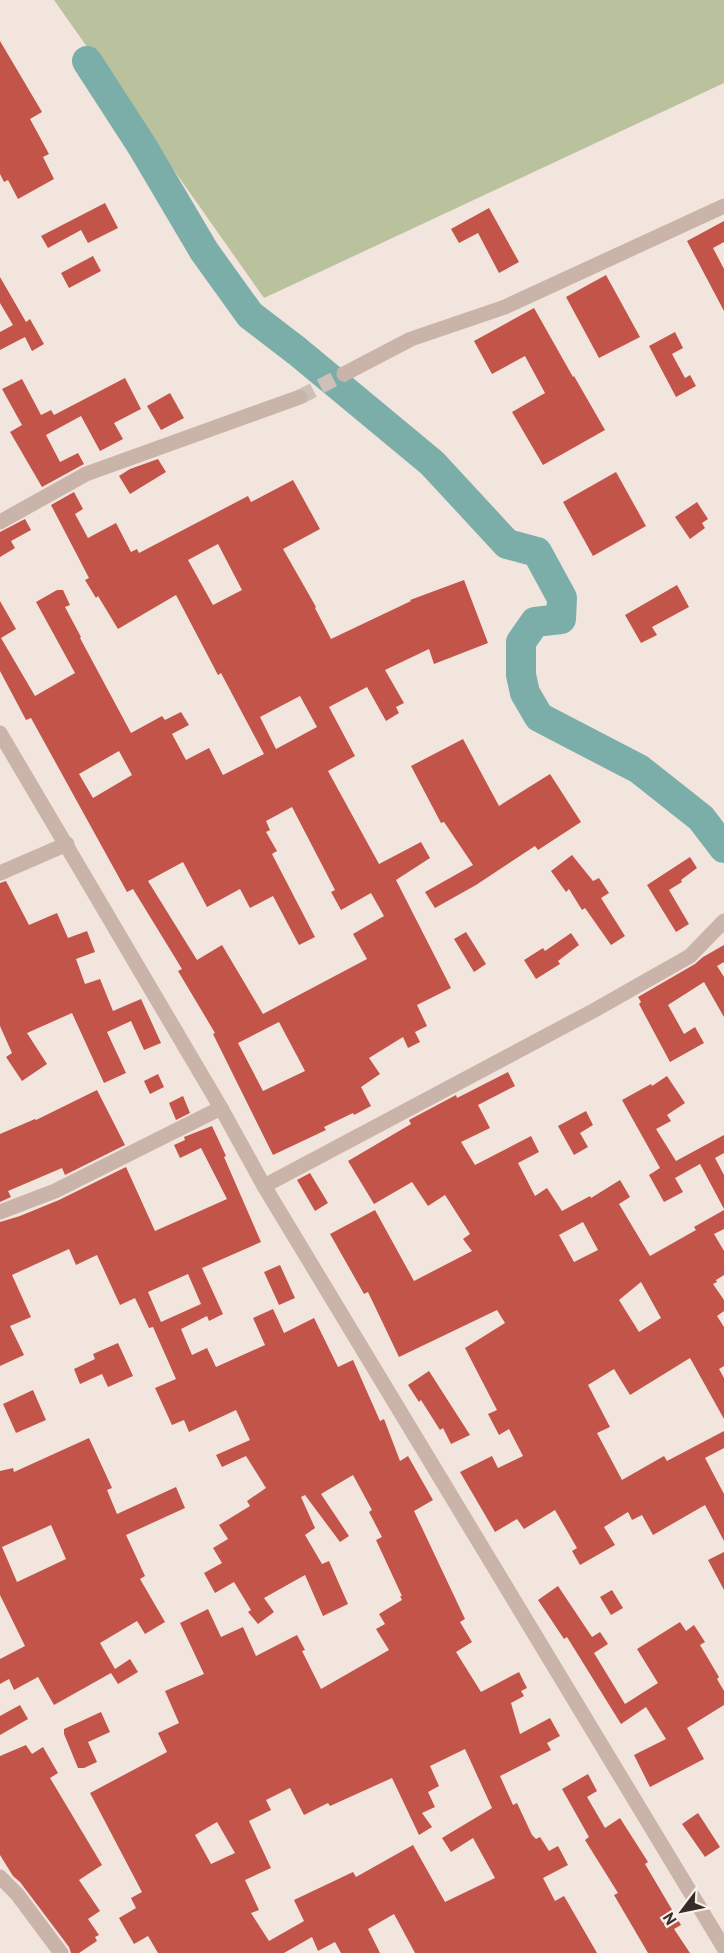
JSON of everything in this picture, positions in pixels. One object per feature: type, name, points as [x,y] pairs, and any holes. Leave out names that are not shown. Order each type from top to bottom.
[{"type":"street","points":[[344,374],[411,339],[506,307],[724,206]]},
{"type":"street","points":[[0,522],[86,474],[300,397]]},
{"type":"street","points":[[0,733],[221,1108],[264,1186],[724,1948]]},
{"type":"street","points":[[0,873],[67,844]]},
{"type":"street","points":[[264,1186],[593,1011],[690,956],[724,921]]},
{"type":"street","points":[[0,1212],[55,1191],[221,1108]]},
{"type":"street","points":[[0,1878],[17,1894],[61,1953]]},
{"type":"green space","points":[[54,0],[724,0],[724,83],[264,298]]},
{"type":"building","points":[[0,41],[42,112],[30,119],[49,154],[43,157],[54,179],[18,199],[8,180],[4,182],[0,174]]},
{"type":"building","points":[[105,203],[118,228],[88,243],[81,230],[48,248],[41,236]]},
{"type":"building","points":[[489,208],[519,262],[499,273],[478,233],[459,243],[451,229]]},
{"type":"building","points":[[724,221],[724,242],[713,248],[724,269],[724,311],[687,241]]},
{"type":"building","points":[[93,256],[101,271],[69,288],[61,273]]},
{"type":"building","points":[[606,275],[640,337],[599,358],[566,297]]},
{"type":"building","points":[[0,277],[26,322],[30,319],[44,344],[32,351],[25,337],[0,350],[0,332],[13,325],[0,303]]},
{"type":"building","points":[[534,308],[605,430],[543,465],[512,412],[545,393],[525,356],[492,374],[474,341]]},
{"type":"building","points":[[675,332],[683,348],[672,354],[685,378],[690,375],[696,386],[676,397],[649,346]]},
{"type":"building","points":[[125,378],[141,409],[114,423],[123,439],[100,451],[81,416],[46,435],[60,462],[78,453],[84,464],[42,487],[10,432],[22,425],[2,389],[22,379],[41,415],[51,410],[54,415]]},
{"type":"building","points":[[170,393],[184,418],[161,430],[147,406]]},
{"type":"building","points":[[158,459],[166,472],[130,494],[119,476],[130,469]]},
{"type":"building","points":[[616,472],[646,526],[593,556],[563,502]]},
{"type":"building","points":[[293,480],[320,529],[283,549],[316,607],[331,639],[410,600],[464,580],[488,643],[434,664],[429,649],[385,670],[404,703],[396,707],[399,713],[386,721],[367,687],[329,707],[355,756],[328,771],[379,864],[421,842],[430,858],[396,880],[451,988],[417,1005],[427,1026],[415,1032],[420,1042],[408,1048],[403,1037],[369,1058],[380,1074],[361,1087],[371,1106],[324,1127],[326,1130],[273,1155],[213,1034],[215,1033],[178,971],[182,969],[133,889],[127,892],[31,718],[26,720],[0,671],[0,601],[16,629],[1,638],[35,696],[75,673],[36,602],[57,590],[63,590],[70,605],[65,607],[131,733],[162,716],[165,720],[181,712],[189,725],[172,734],[186,760],[209,748],[223,775],[264,754],[221,673],[218,675],[176,595],[118,629],[98,596],[96,598],[85,580],[89,578],[51,505],[74,492],[83,509],[75,514],[88,538],[116,523],[131,552],[137,549],[139,553],[248,496],[251,502]],"holes":[[[218,544],[242,590],[213,605],[188,560]],[[300,696],[317,727],[276,749],[260,717]],[[119,751],[132,775],[93,798],[79,774]],[[292,807],[335,890],[331,892],[341,910],[371,893],[384,916],[353,934],[367,959],[263,1014],[222,945],[197,960],[148,881],[183,862],[207,907],[240,889],[250,908],[273,896],[299,945],[315,937],[272,854],[277,851],[266,832],[270,830],[266,821]],[[279,1022],[305,1071],[263,1091],[238,1043]]]},
{"type":"building","points":[[697,502],[708,519],[702,523],[705,528],[690,539],[675,517]]},
{"type":"building","points":[[25,519],[31,530],[11,541],[15,548],[0,557],[0,532]]},
{"type":"building","points":[[677,585],[689,607],[652,627],[657,635],[641,643],[625,615]]},
{"type":"building","points":[[463,739],[499,806],[550,774],[581,822],[538,850],[535,846],[476,885],[435,908],[425,892],[473,865],[444,822],[441,823],[411,766]]},
{"type":"building","points":[[572,855],[593,881],[599,878],[609,893],[601,898],[625,936],[611,945],[585,908],[582,910],[569,889],[566,892],[551,871]]},
{"type":"building","points":[[690,857],[697,868],[669,890],[689,924],[676,932],[647,885]]},
{"type":"building","points":[[6,881],[29,925],[57,913],[68,938],[87,931],[95,952],[76,959],[85,984],[100,979],[113,1011],[141,999],[161,1043],[144,1050],[131,1021],[107,1032],[126,1073],[104,1083],[72,1013],[27,1033],[47,1064],[22,1081],[6,1057],[12,1053],[0,1026],[0,883]]},
{"type":"building","points":[[466,932],[486,964],[474,972],[454,939]]},
{"type":"building","points":[[571,933],[579,945],[558,961],[560,964],[536,979],[524,960],[543,948],[545,951]]},
{"type":"building","points":[[724,945],[724,962],[717,966],[724,977],[724,1017],[704,982],[668,1005],[684,1034],[695,1027],[704,1043],[670,1062],[639,1004],[641,1002],[638,997]]},
{"type":"building","points":[[508,1072],[515,1086],[478,1105],[490,1128],[461,1142],[475,1165],[531,1136],[539,1152],[518,1163],[535,1196],[547,1188],[562,1211],[590,1196],[591,1198],[620,1180],[630,1197],[619,1204],[650,1256],[696,1230],[694,1227],[724,1210],[724,1229],[714,1234],[724,1251],[724,1275],[713,1284],[724,1300],[724,1311],[717,1316],[724,1327],[724,1366],[719,1369],[724,1378],[724,1419],[690,1358],[630,1395],[614,1369],[588,1385],[610,1427],[597,1433],[622,1480],[664,1456],[667,1461],[724,1431],[724,1448],[705,1458],[724,1494],[724,1541],[705,1505],[653,1535],[642,1515],[632,1520],[628,1512],[604,1527],[615,1545],[580,1565],[572,1551],[577,1548],[555,1510],[524,1529],[517,1519],[495,1532],[460,1472],[492,1456],[498,1468],[523,1456],[509,1429],[499,1435],[488,1414],[497,1410],[465,1348],[505,1323],[497,1310],[399,1357],[368,1292],[364,1294],[330,1234],[375,1210],[414,1281],[472,1251],[463,1239],[470,1234],[445,1195],[428,1206],[412,1182],[374,1204],[348,1161],[411,1124],[409,1120],[456,1095],[457,1098]],"holes":[[[583,1222],[598,1250],[574,1262],[559,1235]],[[641,1282],[661,1318],[639,1332],[619,1300]]]},
{"type":"building","points":[[158,1074],[164,1087],[150,1094],[144,1081]]},
{"type":"building","points":[[667,1076],[685,1103],[667,1115],[671,1121],[656,1129],[676,1161],[724,1135],[724,1153],[715,1158],[724,1175],[724,1209],[700,1164],[675,1178],[683,1192],[664,1202],[649,1175],[660,1168],[622,1100]]},
{"type":"building","points":[[97,1090],[125,1145],[65,1175],[62,1168],[8,1191],[11,1197],[0,1202],[0,1134],[36,1120]]},
{"type":"building","points":[[183,1096],[190,1113],[176,1120],[169,1103]]},
{"type":"building","points":[[586,1111],[593,1125],[580,1133],[588,1147],[574,1155],[558,1126]]},
{"type":"building","points":[[212,1126],[261,1242],[202,1268],[223,1314],[209,1321],[207,1316],[181,1329],[192,1355],[207,1348],[216,1367],[265,1345],[253,1318],[273,1309],[284,1333],[314,1318],[338,1367],[353,1360],[380,1421],[384,1419],[400,1461],[408,1456],[433,1500],[414,1511],[465,1619],[460,1622],[472,1642],[456,1652],[481,1692],[519,1672],[527,1688],[521,1691],[524,1696],[511,1703],[520,1734],[550,1718],[560,1736],[547,1743],[551,1750],[500,1776],[513,1805],[517,1803],[532,1835],[536,1839],[540,1837],[549,1851],[558,1846],[568,1865],[543,1878],[555,1901],[564,1896],[597,1953],[415,1953],[394,1914],[368,1929],[380,1953],[341,1953],[335,1942],[318,1951],[312,1937],[284,1953],[158,1953],[148,1936],[134,1944],[119,1918],[136,1908],[131,1898],[142,1892],[90,1793],[167,1752],[158,1733],[179,1723],[165,1691],[204,1674],[180,1623],[208,1609],[221,1637],[243,1627],[256,1656],[297,1635],[305,1650],[302,1651],[321,1689],[389,1650],[376,1629],[385,1624],[379,1614],[402,1600],[376,1540],[382,1537],[369,1512],[372,1510],[353,1475],[321,1494],[349,1536],[340,1542],[305,1495],[301,1497],[315,1528],[305,1535],[322,1564],[329,1561],[348,1604],[323,1616],[305,1575],[264,1598],[274,1612],[258,1624],[248,1612],[251,1610],[234,1582],[215,1593],[204,1573],[222,1563],[213,1548],[228,1539],[219,1525],[250,1506],[247,1501],[266,1488],[246,1456],[222,1467],[216,1455],[250,1440],[236,1410],[189,1432],[184,1420],[172,1425],[155,1388],[176,1379],[153,1327],[149,1328],[135,1298],[120,1305],[97,1255],[76,1265],[69,1249],[12,1275],[31,1317],[10,1326],[24,1355],[0,1366],[0,1222],[59,1200],[126,1167],[155,1231],[227,1199],[201,1148],[180,1158],[174,1145],[185,1140],[184,1137]],"holes":[[[188,1274],[201,1304],[161,1322],[148,1292]],[[465,1749],[492,1808],[442,1838],[451,1852],[473,1838],[495,1878],[445,1902],[413,1845],[356,1877],[353,1872],[294,1900],[304,1921],[269,1941],[251,1913],[259,1910],[245,1880],[271,1868],[249,1821],[271,1810],[266,1800],[290,1788],[304,1815],[392,1778],[419,1835],[432,1827],[422,1813],[435,1807],[428,1792],[439,1786],[430,1766]],[[217,1822],[235,1853],[211,1864],[195,1835]]]},
{"type":"building","points":[[310,1173],[328,1203],[315,1211],[297,1180]]},
{"type":"building","points":[[280,1265],[295,1298],[279,1305],[264,1272]]},
{"type":"building","points":[[118,1343],[133,1376],[108,1387],[102,1374],[80,1384],[74,1369],[95,1359],[93,1354]]},
{"type":"building","points":[[429,1371],[470,1435],[451,1444],[443,1428],[440,1430],[421,1400],[419,1402],[408,1385]]},
{"type":"building","points":[[33,1390],[46,1420],[16,1433],[3,1404]]},
{"type":"building","points":[[89,1438],[112,1488],[107,1490],[117,1514],[176,1487],[185,1508],[126,1535],[145,1576],[140,1579],[165,1622],[145,1634],[137,1621],[100,1643],[115,1669],[130,1659],[138,1672],[118,1684],[111,1673],[54,1705],[38,1677],[14,1690],[9,1679],[0,1684],[0,1659],[25,1646],[0,1595],[0,1471],[13,1468],[14,1472]],"holes":[[[51,1525],[66,1559],[17,1582],[2,1547]]]},
{"type":"building","points":[[724,1552],[724,1590],[708,1560]]},
{"type":"building","points":[[558,1586],[592,1637],[600,1632],[608,1644],[594,1653],[625,1704],[658,1683],[637,1649],[680,1622],[686,1631],[694,1625],[705,1642],[700,1645],[719,1677],[717,1679],[724,1691],[724,1705],[687,1728],[704,1759],[650,1787],[634,1755],[666,1739],[646,1707],[621,1724],[567,1637],[564,1639],[538,1600]]},
{"type":"building","points":[[612,1590],[623,1608],[611,1615],[600,1597]]},
{"type":"building","points":[[20,1705],[28,1719],[0,1735],[0,1716]]},
{"type":"building","points":[[101,1712],[110,1732],[88,1742],[97,1762],[84,1768],[78,1768],[64,1729]]},
{"type":"building","points":[[26,1745],[32,1754],[43,1747],[58,1773],[50,1778],[102,1865],[79,1880],[100,1911],[88,1919],[99,1935],[95,1937],[97,1941],[79,1953],[71,1953],[69,1947],[13,1876],[0,1855],[0,1756]]},
{"type":"building","points":[[588,1774],[597,1791],[587,1797],[605,1828],[620,1818],[648,1862],[645,1864],[681,1925],[674,1929],[690,1953],[648,1953],[614,1895],[618,1893],[585,1840],[589,1837],[562,1789]]},
{"type":"building","points":[[698,1813],[720,1847],[705,1857],[682,1824]]},
{"type":"waterway","points":[[87,61],[142,146],[204,251],[250,315],[432,463],[507,544],[537,552],[562,598],[561,619],[535,622],[521,642],[521,675],[525,693],[539,717],[639,769],[701,818],[724,848]]},
{"type":"tunnel","points":[[300,397],[344,374]]}]
